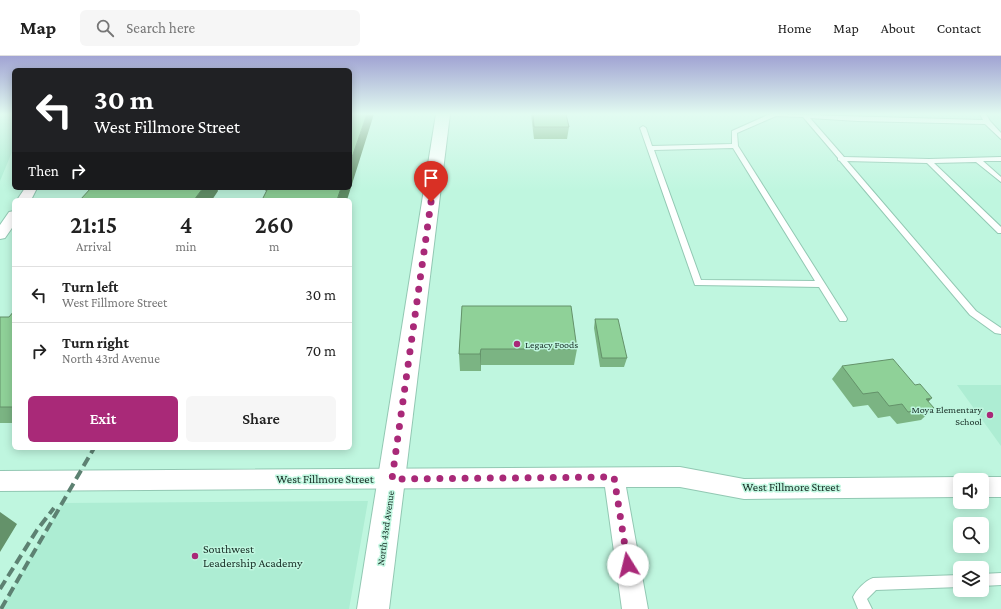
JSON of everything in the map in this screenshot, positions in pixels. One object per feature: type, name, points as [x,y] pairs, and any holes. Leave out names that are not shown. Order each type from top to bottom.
[{"type":"main road","name":"North 43rd Avenue","points":[[373,609],[439,140]]},
{"type":"street","points":[[0,235],[12,218]]},
{"type":"street","points":[[614,477],[635,609]]},
{"type":"street","name":"West Fillmore Street","points":[[0,481],[680,477],[744,489],[953,487]]},
{"type":"street","points":[[989,487],[1001,487]]},
{"type":"lane","points":[[647,140],[698,284],[820,284]]},
{"type":"lane","points":[[735,140],[735,146],[843,319]]},
{"type":"lane","points":[[824,140],[973,313],[998,331],[1001,331]]},
{"type":"lane","points":[[650,148],[735,146]]},
{"type":"lane","points":[[840,159],[929,161],[1001,159]]},
{"type":"lane","points":[[978,160],[1001,180]]},
{"type":"lane","points":[[929,161],[1001,231]]},
{"type":"lane","points":[[989,580],[1001,580]]},
{"type":"lane","points":[[865,609],[860,597],[873,584],[953,581]]},
{"type":"shaded area","points":[[0,140],[12,140],[12,152],[0,181]]},
{"type":"shaded area","name":"Moya Elementary School","points":[[957,385],[1001,385],[1001,446]]},
{"type":"shaded area","name":"Southwest Leadership Academy","points":[[368,501],[349,609],[1,609],[63,503]]},
{"type":"building","points":[[352,140],[358,140],[352,157]]},
{"type":"building","points":[[89,190],[202,190],[196,198],[82,198]]},
{"type":"building","points":[[267,190],[340,190],[338,198],[263,198]]},
{"type":"building","points":[[462,306],[571,306],[577,349],[481,349],[480,354],[459,354]]},
{"type":"building","points":[[12,313],[12,407],[0,407],[0,317],[9,317]]},
{"type":"building","points":[[595,319],[618,319],[627,358],[602,358]]},
{"type":"building","points":[[893,359],[915,385],[920,384],[932,398],[926,399],[934,408],[908,412],[902,404],[889,406],[878,392],[863,394],[842,366]]},
{"type":"railway","points":[[1,609],[93,450]]},
{"type":"railway","points":[[0,589],[37,530],[54,508]]},
{"type":"place","name":"Legacy Foods","points":[[517,344]]},
{"type":"place","name":"Moya Elementary School","points":[[990,415]]},
{"type":"place","name":"Southwest Leadership Academy","points":[[195,556]]},
{"type":"route","points":[[431,202],[392,479],[440,477],[614,477],[628,565]]}]
